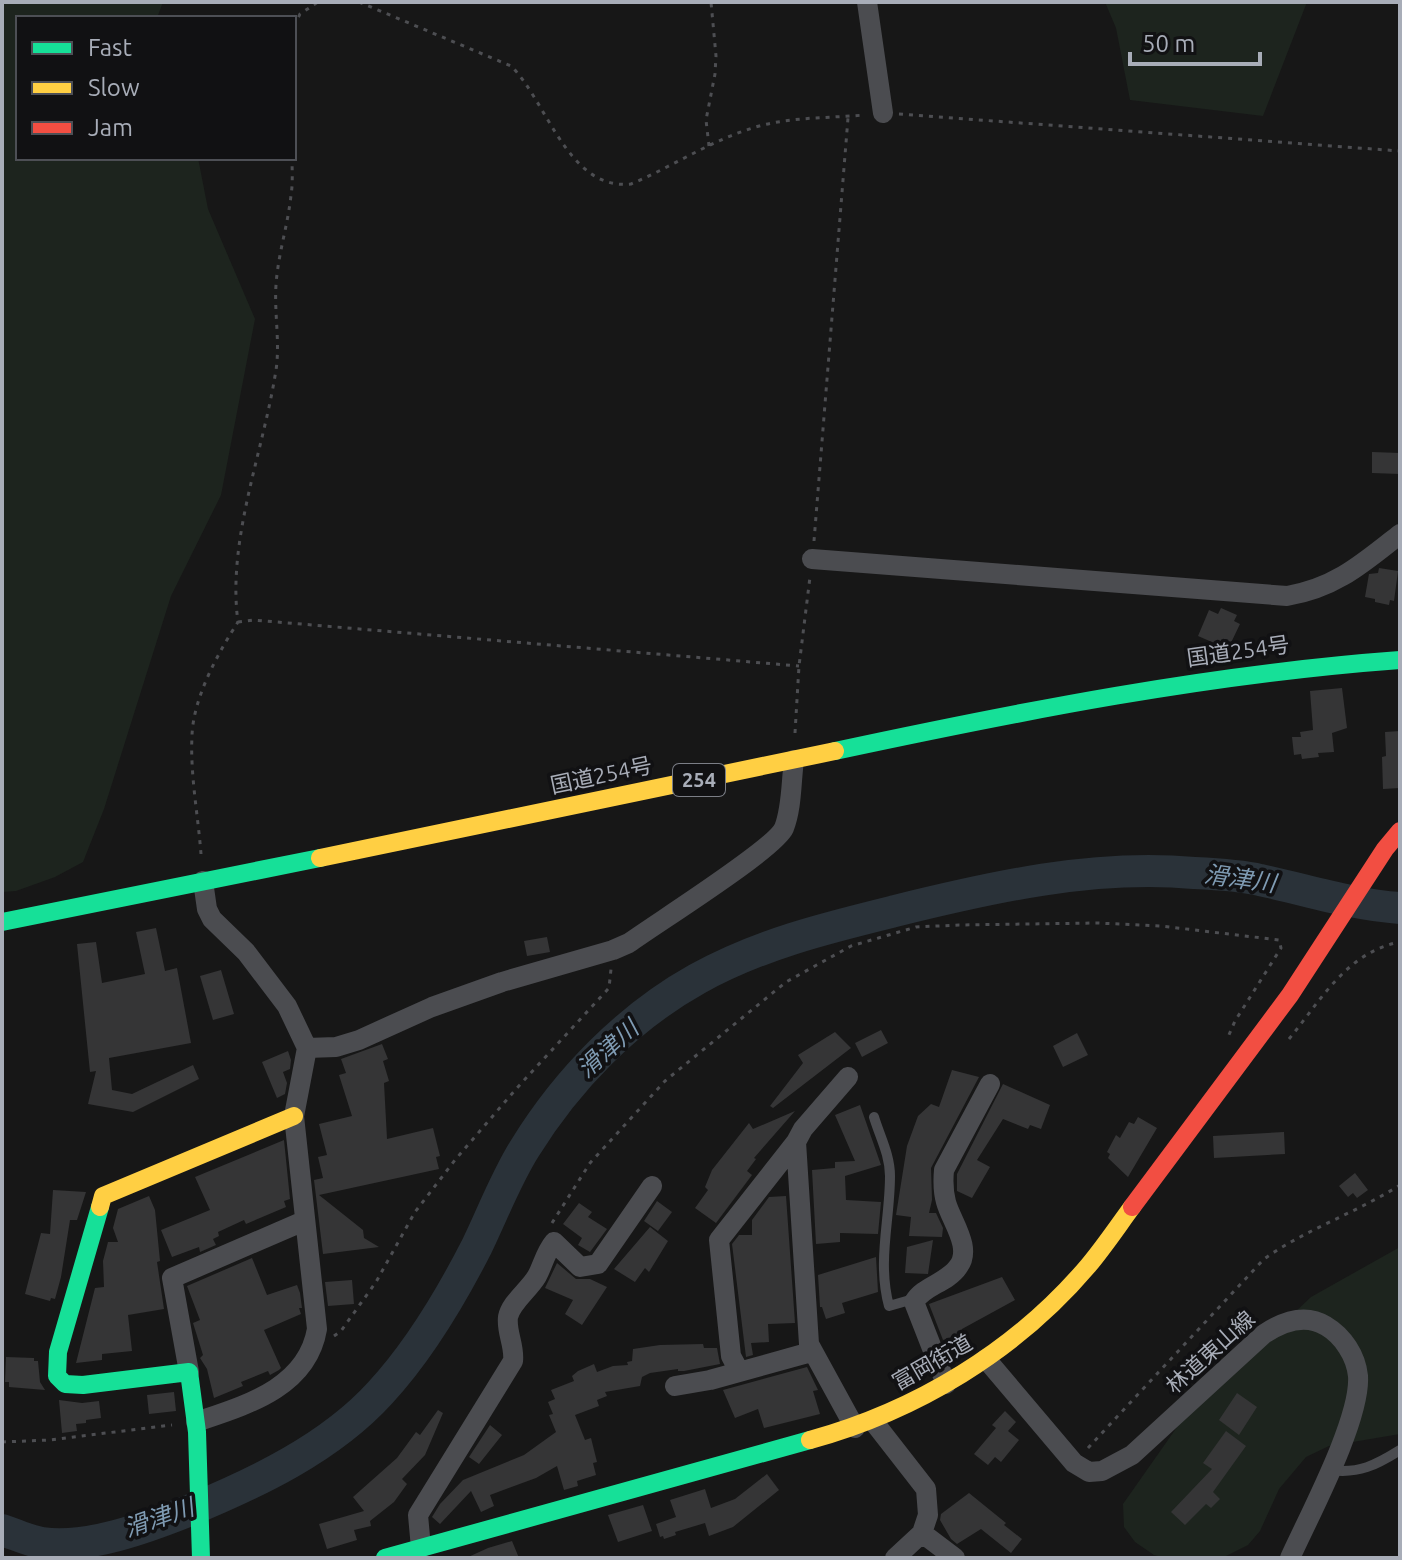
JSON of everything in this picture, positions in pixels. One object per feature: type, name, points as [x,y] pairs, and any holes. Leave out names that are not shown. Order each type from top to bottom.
[{"type":"main road","name":"国道254号","points":[[2,922],[794,760],[944,726],[1128,691],[1295,667],[1400,660]]},
{"type":"main road","name":"富岡街道","points":[[385,1558],[864,1424],[946,1384],[986,1359],[1044,1312],[1088,1266],[1290,995],[1400,831]]},
{"type":"main road","points":[[201,1558],[196,1427],[189,1372],[83,1385],[65,1384],[57,1376],[58,1352],[103,1196],[294,1116]]},
{"type":"street","points":[[867,2],[883,113]]},
{"type":"street","points":[[812,559],[1287,596],[1327,586],[1349,575],[1400,534]]},
{"type":"street","points":[[307,1048],[336,1047],[502,982],[629,943],[752,858],[783,832],[794,760]]},
{"type":"street","points":[[196,1427],[285,1384],[314,1348],[317,1329],[294,1116],[307,1048],[287,1006],[246,952],[212,919],[207,909],[203,881]]},
{"type":"street","points":[[739,1371],[731,1356],[719,1240],[803,1129],[848,1077]]},
{"type":"street","points":[[946,1384],[914,1302],[945,1280],[963,1257],[960,1238],[946,1203],[942,1184],[944,1170],[990,1084]]},
{"type":"street","points":[[796,1142],[811,1352],[864,1424],[926,1489],[928,1515],[922,1533],[895,1558]]},
{"type":"street","points":[[421,1548],[418,1515],[513,1361],[508,1326],[510,1311],[537,1276],[548,1249],[554,1242],[580,1267],[598,1264],[652,1186]]},
{"type":"street","points":[[189,1372],[172,1278],[304,1221]]},
{"type":"street","name":"林道東山線","points":[[1074,1463],[1089,1472],[1114,1467],[1132,1455],[1264,1334],[1277,1325],[1305,1320],[1319,1322],[1341,1338],[1355,1362],[1357,1393],[1330,1470],[1290,1558]]},
{"type":"street","points":[[675,1386],[710,1380],[811,1352]]},
{"type":"street","points":[[986,1359],[1074,1463]]},
{"type":"street","points":[[922,1533],[955,1558]]},
{"type":"lane","points":[[874,1117],[887,1150],[890,1174],[883,1241],[884,1288],[889,1306],[910,1300],[914,1302]]},
{"type":"lane","points":[[1330,1470],[1363,1470],[1400,1450]]},
{"type":"path","points":[[296,22],[300,14],[318,2]]},
{"type":"path","points":[[359,2],[511,66],[520,75],[554,134],[590,172],[604,182],[618,185],[631,184],[709,146],[762,126],[883,113],[1400,151]]},
{"type":"path","points":[[709,146],[706,120],[716,56],[711,2]]},
{"type":"path","points":[[794,760],[799,666],[812,559],[848,117]]},
{"type":"path","points":[[203,881],[192,734],[204,687],[217,655],[238,622],[235,597],[248,497],[276,373],[276,283],[292,194],[292,160]]},
{"type":"path","points":[[238,622],[268,621],[799,666]]},
{"type":"path","points":[[554,1242],[551,1230],[554,1217],[590,1163],[665,1081],[786,982],[851,946],[884,935],[931,926],[1097,923],[1161,926],[1279,940],[1281,948],[1228,1036],[1228,1047],[1248,1050]]},
{"type":"path","points":[[1281,1045],[1351,964],[1382,945],[1400,942]]},
{"type":"path","points":[[314,1348],[341,1331],[376,1282],[415,1212],[455,1160],[609,988],[613,950]]},
{"type":"path","points":[[1074,1463],[1264,1259],[1291,1239],[1400,1185]]},
{"type":"path","points":[[2,1442],[196,1427]]},
{"type":"shaded area","points":[[2,2],[163,2],[158,16],[16,16],[16,160],[198,160],[208,209],[255,319],[221,495],[171,596],[104,809],[83,862],[55,877],[16,891],[2,892]]},
{"type":"shaded area","points":[[1105,2],[1307,2],[1263,116],[1130,100],[1116,28]]},
{"type":"shaded area","points":[[1400,1247],[1400,1434],[1329,1446],[1306,1457],[1279,1489],[1260,1531],[1248,1545],[1226,1556],[1165,1558],[1154,1555],[1135,1542],[1124,1527],[1123,1504],[1182,1420],[1311,1297]]},
{"type":"building","points":[[1372,452],[1400,453],[1400,474],[1372,473]]},
{"type":"building","points":[[1379,568],[1398,571],[1394,601],[1390,600],[1389,605],[1365,597],[1369,574],[1378,573]]},
{"type":"building","points":[[1221,608],[1237,615],[1234,621],[1240,624],[1228,649],[1198,636],[1209,610],[1218,614]]},
{"type":"building","points":[[1342,688],[1347,728],[1332,733],[1334,752],[1318,753],[1319,757],[1302,759],[1301,754],[1294,755],[1292,737],[1301,737],[1300,732],[1313,730],[1310,691]]},
{"type":"building","points":[[1400,731],[1400,788],[1383,789],[1385,732]]},
{"type":"building","points":[[156,928],[165,971],[177,968],[191,1043],[109,1058],[112,1090],[132,1094],[193,1065],[199,1079],[133,1112],[88,1104],[96,1071],[90,1072],[77,944],[96,942],[102,983],[145,974],[136,932]]},
{"type":"building","points":[[547,937],[550,952],[527,956],[524,941]]},
{"type":"building","points":[[221,970],[234,1014],[213,1020],[200,976]]},
{"type":"building","points":[[881,1030],[888,1043],[862,1057],[855,1043]]},
{"type":"building","points":[[835,1032],[851,1048],[773,1108],[770,1106],[803,1063],[798,1055]]},
{"type":"building","points":[[1077,1033],[1088,1055],[1063,1067],[1053,1046]]},
{"type":"building","points":[[382,1044],[388,1059],[383,1061],[389,1081],[384,1083],[387,1139],[433,1128],[440,1156],[436,1157],[439,1169],[319,1195],[363,1230],[364,1238],[379,1247],[323,1254],[314,1180],[323,1178],[318,1157],[327,1155],[319,1124],[352,1116],[339,1075],[346,1073],[341,1059]]},
{"type":"building","points":[[288,1051],[291,1060],[290,1069],[283,1072],[287,1083],[285,1094],[277,1098],[262,1062]]},
{"type":"building","points":[[952,1070],[979,1077],[931,1168],[932,1200],[929,1213],[936,1213],[943,1228],[942,1237],[909,1236],[911,1217],[896,1215],[907,1146],[918,1116],[931,1104],[939,1107]]},
{"type":"building","points":[[1003,1084],[1050,1105],[1041,1129],[1030,1125],[1028,1129],[1003,1119],[977,1160],[990,1167],[972,1198],[957,1191],[957,1174]]},
{"type":"building","points":[[860,1105],[881,1165],[845,1176],[846,1200],[881,1202],[878,1234],[840,1233],[840,1242],[816,1244],[812,1170],[835,1168],[835,1162],[855,1161],[835,1115]]},
{"type":"building","points":[[795,1111],[754,1158],[747,1171],[752,1175],[716,1223],[695,1208],[708,1190],[705,1187],[712,1170],[749,1123],[753,1129]]},
{"type":"building","points":[[1138,1117],[1157,1128],[1128,1177],[1108,1158],[1110,1154],[1107,1152],[1116,1135],[1120,1138],[1129,1122],[1134,1124]]},
{"type":"building","points":[[1284,1132],[1285,1154],[1214,1158],[1213,1136]]},
{"type":"building","points":[[284,1140],[290,1199],[284,1201],[286,1207],[218,1232],[219,1236],[213,1239],[216,1245],[200,1252],[199,1247],[172,1257],[161,1230],[210,1210],[195,1177]]},
{"type":"building","points":[[1355,1173],[1368,1190],[1357,1198],[1353,1193],[1348,1197],[1339,1186]]},
{"type":"building","points":[[53,1190],[86,1192],[77,1220],[70,1220],[61,1277],[55,1299],[51,1298],[50,1301],[25,1294],[41,1233],[50,1234]]},
{"type":"building","points":[[149,1196],[155,1210],[160,1261],[157,1262],[164,1309],[128,1315],[132,1351],[102,1354],[102,1360],[76,1363],[95,1288],[104,1287],[103,1261],[108,1242],[118,1242],[113,1228],[118,1209]]},
{"type":"building","points":[[786,1196],[795,1323],[768,1324],[769,1342],[751,1343],[753,1355],[746,1357],[732,1244],[739,1235],[752,1235],[752,1220],[769,1197]]},
{"type":"building","points":[[657,1201],[672,1212],[658,1231],[644,1221]]},
{"type":"building","points":[[579,1203],[592,1212],[588,1217],[607,1229],[590,1252],[578,1245],[582,1238],[563,1224]]},
{"type":"building","points":[[650,1227],[668,1241],[649,1272],[645,1268],[635,1282],[614,1269]]},
{"type":"building","points":[[933,1240],[928,1274],[905,1273],[907,1247]]},
{"type":"building","points":[[876,1257],[878,1292],[842,1303],[845,1313],[826,1319],[820,1307],[818,1275]]},
{"type":"building","points":[[252,1258],[267,1295],[297,1285],[301,1314],[264,1330],[281,1368],[279,1370],[241,1382],[243,1386],[214,1398],[207,1369],[200,1358],[203,1355],[193,1323],[200,1320],[187,1286]]},
{"type":"building","points":[[557,1263],[576,1279],[590,1279],[607,1287],[582,1325],[565,1314],[573,1300],[545,1288]]},
{"type":"building","points":[[1002,1277],[1015,1300],[962,1329],[963,1333],[943,1340],[929,1304]]},
{"type":"building","points":[[352,1280],[354,1304],[328,1306],[325,1282]]},
{"type":"building","points":[[703,1344],[704,1348],[717,1348],[720,1364],[650,1373],[642,1377],[640,1386],[605,1392],[607,1396],[597,1400],[599,1406],[575,1415],[585,1440],[591,1438],[597,1462],[593,1463],[596,1475],[577,1481],[578,1486],[564,1490],[557,1466],[536,1478],[490,1495],[494,1506],[481,1512],[471,1491],[440,1524],[432,1517],[463,1480],[524,1455],[556,1432],[549,1415],[553,1414],[548,1402],[555,1399],[551,1390],[574,1381],[572,1376],[578,1371],[594,1364],[597,1372],[628,1365],[627,1362],[632,1361],[633,1349]]},
{"type":"building","points":[[6,1357],[34,1358],[38,1361],[40,1382],[45,1390],[9,1387],[9,1382],[5,1382]]},
{"type":"building","points":[[807,1367],[818,1390],[813,1391],[820,1414],[764,1428],[758,1409],[735,1418],[723,1390]]},
{"type":"building","points":[[174,1392],[176,1411],[149,1414],[147,1395]]},
{"type":"building","points":[[1237,1393],[1257,1407],[1239,1435],[1219,1420]]},
{"type":"building","points":[[59,1400],[82,1403],[99,1401],[101,1418],[76,1424],[77,1431],[62,1433]]},
{"type":"building","points":[[438,1410],[443,1413],[425,1455],[402,1479],[407,1484],[394,1502],[370,1521],[371,1526],[354,1530],[357,1540],[327,1549],[319,1524],[364,1511],[353,1497],[397,1458],[416,1432],[420,1435]]},
{"type":"building","points":[[1005,1411],[1016,1422],[1008,1431],[1019,1440],[1001,1462],[995,1457],[988,1465],[974,1454],[996,1428],[992,1425]]},
{"type":"building","points":[[490,1425],[502,1435],[479,1464],[469,1457]]},
{"type":"building","points":[[1226,1431],[1246,1446],[1213,1492],[1220,1499],[1211,1508],[1206,1504],[1185,1525],[1171,1512],[1212,1469],[1203,1463]]},
{"type":"building","points":[[767,1474],[779,1490],[733,1527],[709,1536],[705,1523],[675,1532],[676,1535],[664,1539],[660,1537],[656,1524],[676,1517],[670,1500],[705,1489],[711,1508],[735,1499]]},
{"type":"building","points":[[969,1493],[1022,1539],[1011,1553],[981,1529],[957,1544],[951,1539],[940,1520],[941,1514]]},
{"type":"building","points":[[643,1505],[652,1531],[618,1542],[608,1515]]},
{"type":"building","points":[[512,1541],[519,1558],[466,1558],[488,1548]]},
{"type":"waterway","name":"滑津川","points":[[2,1530],[37,1542],[59,1544],[97,1540],[136,1530],[188,1511],[265,1476],[338,1431],[380,1393],[421,1341],[467,1265],[518,1159],[579,1075],[646,1012],[697,979],[745,956],[869,917],[968,894],[1043,880],[1118,872],[1236,876],[1400,908]]},
{"type":"traffic: fast","points":[[835,751],[1187,684],[1400,660]]},
{"type":"traffic: fast","points":[[2,922],[320,858]]},
{"type":"traffic: fast","points":[[100,1207],[58,1352],[57,1376],[65,1384],[83,1385],[189,1372],[197,1432],[201,1558]]},
{"type":"traffic: fast","points":[[385,1558],[810,1440]]},
{"type":"traffic: slow","points":[[320,858],[835,751]]},
{"type":"traffic: slow","points":[[100,1207],[103,1196],[294,1116]]},
{"type":"traffic: slow","points":[[810,1440],[888,1413],[926,1395],[996,1351],[1060,1297],[1094,1259],[1132,1207]]},
{"type":"traffic: jam","points":[[1132,1207],[1290,995],[1385,849],[1400,831]]}]
